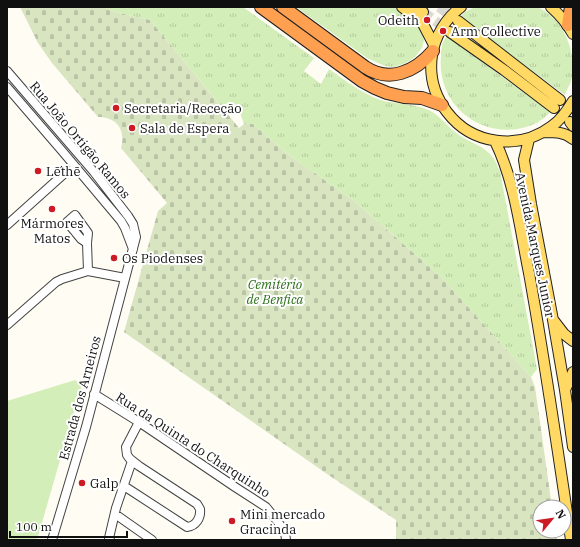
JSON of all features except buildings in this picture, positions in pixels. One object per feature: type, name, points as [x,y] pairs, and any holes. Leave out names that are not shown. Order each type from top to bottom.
[{"type":"highway","points":[[261,7],[362,81],[387,93],[422,98],[442,105]]},
{"type":"highway","points":[[283,7],[369,70],[376,73],[390,75],[408,71],[426,59],[433,48]]},
{"type":"highway","points":[[571,7],[571,29]]},
{"type":"main road","points":[[402,7],[422,22],[433,48]]},
{"type":"main road","points":[[461,7],[443,26],[433,48],[431,70],[437,97],[452,118],[464,129],[479,137],[495,141],[506,142],[529,139],[553,126],[568,110],[573,101]]},
{"type":"main road","points":[[551,7],[559,14],[571,29]]},
{"type":"main road","points":[[458,21],[560,100]]},
{"type":"main road","points":[[450,32],[554,108]]},
{"type":"main road","points":[[544,132],[559,132],[566,134],[573,139]]},
{"type":"main road","name":"Avenida Marques Junior","points":[[529,139],[524,160],[530,204],[553,320],[573,447]]},
{"type":"main road","name":"Avenida Marques Junior","points":[[495,141],[505,162],[516,206],[544,356],[571,540]]},
{"type":"main road","points":[[553,320],[564,334],[573,341]]},
{"type":"main road","points":[[565,390],[573,372]]},
{"type":"street","name":"Rua João Ortigão Ramos","points":[[7,71],[90,167],[128,216],[136,237],[130,263]]},
{"type":"street","name":"Rua João Ortigão Ramos","points":[[7,87],[125,228],[133,249]]},
{"type":"street","points":[[7,225],[66,172],[78,170]]},
{"type":"street","points":[[87,243],[88,271]]},
{"type":"street","name":"Estrada dos Arneiros","points":[[52,540],[86,427],[130,263]]},
{"type":"street","points":[[7,325],[56,282],[62,279],[88,271],[125,278]]},
{"type":"street","name":"Rua da Quinta do Charquinho","points":[[94,394],[266,507],[278,522],[284,532],[286,540]]},
{"type":"street","points":[[124,486],[187,527],[194,525],[200,515],[200,509],[197,504],[132,462],[127,455],[126,447],[138,422]]},
{"type":"street","points":[[110,540],[109,538],[115,514],[132,462]]},
{"type":"street","points":[[115,514],[152,540]]},
{"type":"green space","name":"Cemitério de Benfica","points":[[20,7],[103,7],[115,12],[150,20],[239,128],[244,124],[253,124],[285,152],[354,201],[442,278],[531,377],[535,387],[551,499],[532,499],[532,539],[557,540],[396,540],[396,520],[327,474],[124,332],[158,211],[167,203],[121,148],[121,130],[115,122],[110,119],[98,117],[52,63],[38,43]]},
{"type":"green space","points":[[103,7],[243,7],[314,58],[304,71],[321,84],[329,69],[355,87],[377,99],[421,107],[430,111],[463,138],[489,153],[500,171],[537,369],[531,377],[442,278],[354,201],[285,152],[253,124],[244,124],[237,105],[226,112],[150,20],[115,12]]},
{"type":"green space","points":[[296,7],[394,7],[416,24],[420,29],[424,40],[422,48],[415,57],[406,63],[394,67],[385,66],[367,58]]},
{"type":"green space","points":[[475,7],[538,7],[550,15],[565,34],[573,61],[571,80],[565,95],[460,17],[465,12]]},
{"type":"green space","points":[[447,36],[550,112],[539,122],[521,128],[503,130],[486,126],[470,119],[457,107],[447,93],[442,76],[442,48],[444,40]]},
{"type":"green space","points":[[75,380],[82,384],[37,540],[7,540],[7,401]]},
{"type":"tunnel","points":[[439,7],[458,21]]},
{"type":"tunnel","points":[[423,12],[449,31]]},
{"type":"place","name":"Odeith","points":[[427,20]]},
{"type":"place","name":"Arm Collective","points":[[443,31]]},
{"type":"place","name":"Secretaria/Receção","points":[[116,108]]},
{"type":"place","name":"Sala de Espera","points":[[132,128]]},
{"type":"place","name":"Lḗthē","points":[[38,171]]},
{"type":"place","name":"Mármores Matos","points":[[52,209]]},
{"type":"place","name":"Os Piodenses","points":[[114,258]]},
{"type":"place","name":"Galp","points":[[82,483]]},
{"type":"place","name":"Mini mercado Gracinda","points":[[232,521]]}]
